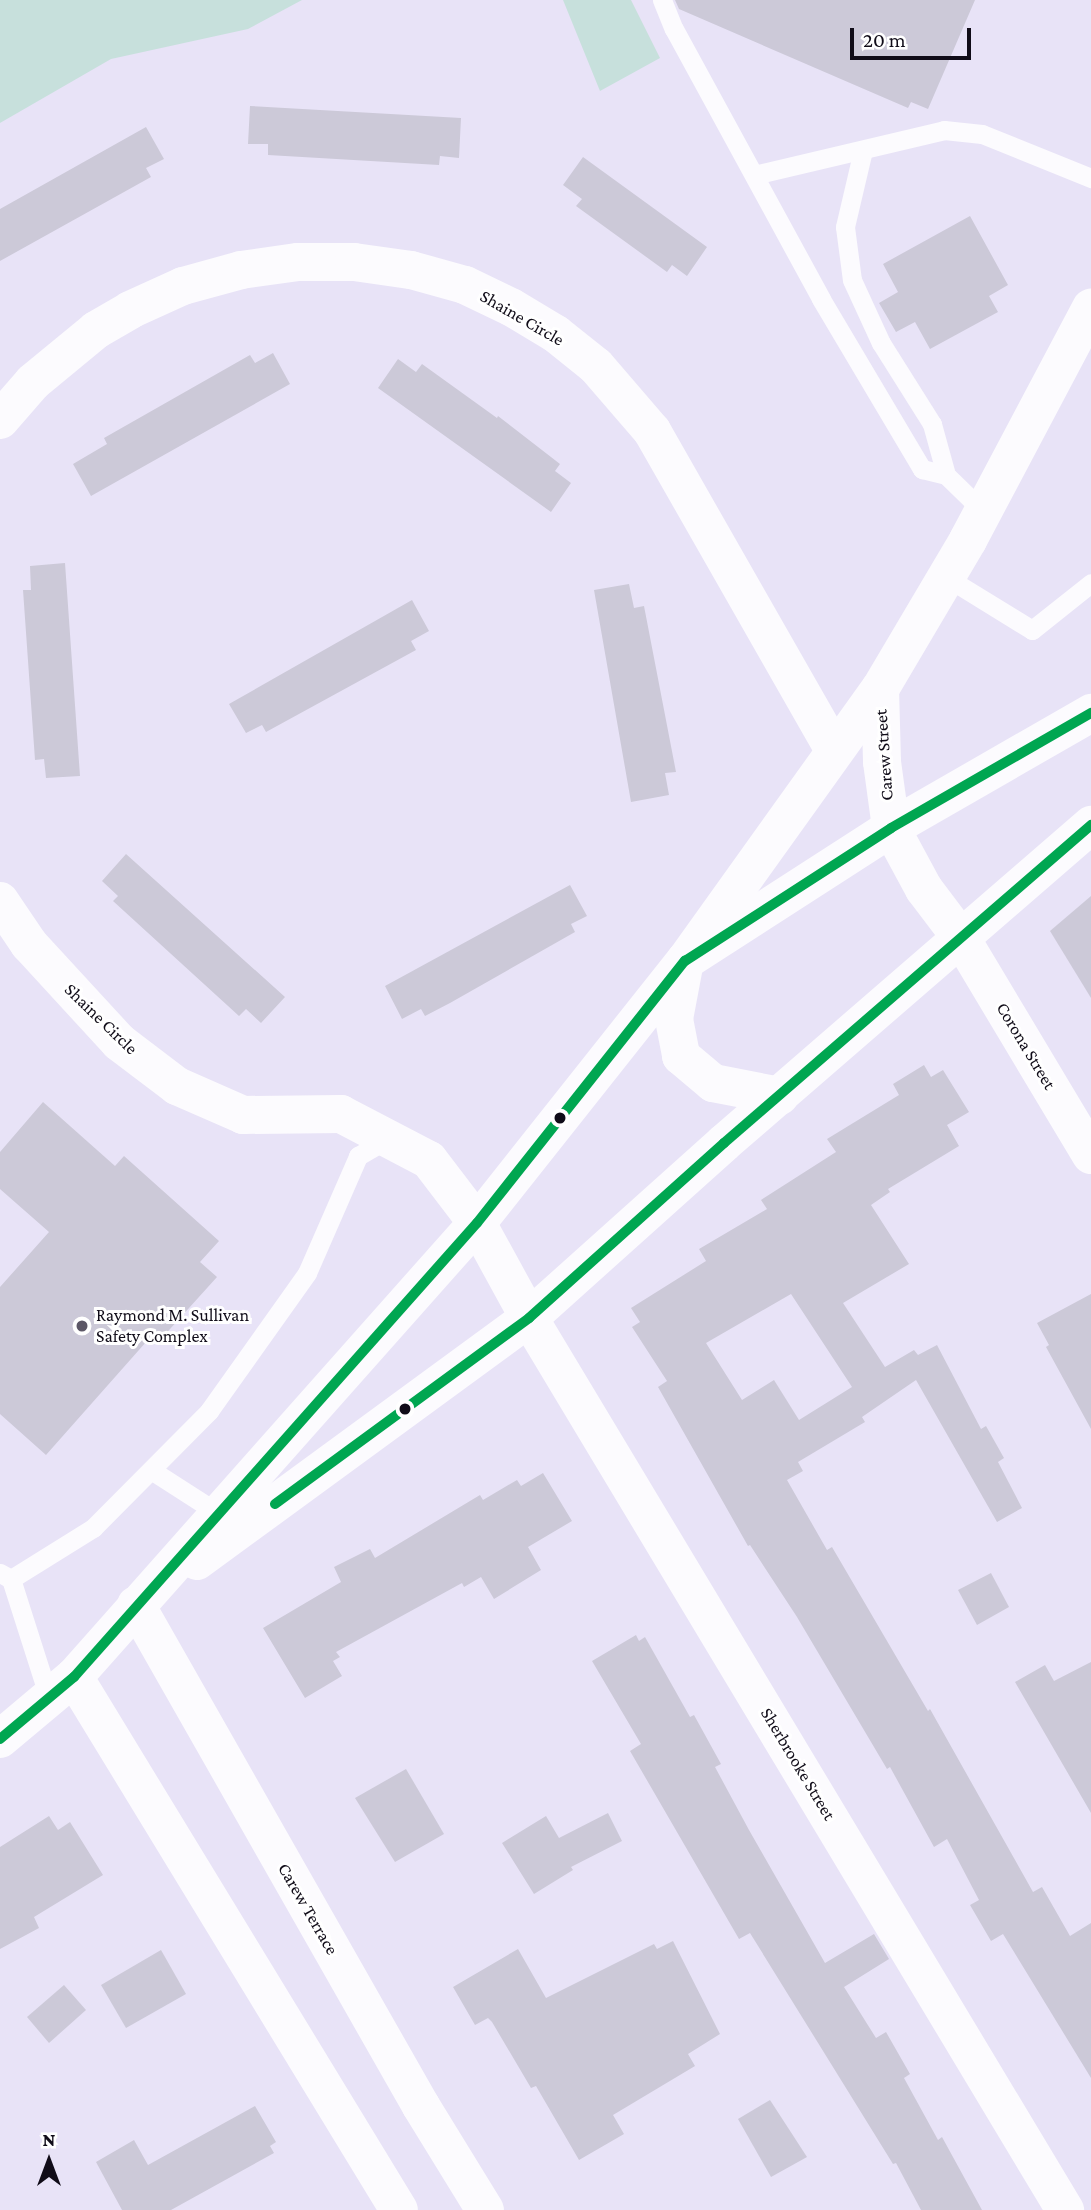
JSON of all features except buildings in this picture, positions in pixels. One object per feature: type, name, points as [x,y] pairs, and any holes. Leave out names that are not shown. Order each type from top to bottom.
[{"type":"street","name":"Shaine Circle","points":[[0,420],[33,382],[96,330],[130,310],[183,286],[241,270],[298,262],[354,262],[465,285],[511,307],[556,334],[596,366],[652,431],[834,750]]},
{"type":"street","name":"Carew Street","points":[[0,1739],[62,1687],[477,1223],[685,961],[834,750],[880,690],[1086,331]]},
{"type":"street","name":"Carew Street","points":[[136,1605],[529,1318],[961,938],[924,889],[891,828],[882,762],[880,690]]},
{"type":"street","points":[[780,1096],[713,1083],[681,1056],[674,1019],[685,961],[891,828],[1091,713]]},
{"type":"street","points":[[961,938],[1091,825]]},
{"type":"street","name":"Shaine Circle","points":[[0,901],[29,944],[119,1042],[177,1086],[243,1115],[341,1114],[429,1160],[477,1223]]},
{"type":"street","name":"Corona Street","points":[[961,938],[1091,1155]]},
{"type":"street","points":[[477,1223],[529,1318]]},
{"type":"street","name":"Sherbrooke Street","points":[[529,1318],[1065,2210]]},
{"type":"street","name":"Carew Terrace","points":[[136,1605],[421,2106],[485,2210]]},
{"type":"street","points":[[62,1687],[399,2210]]},
{"type":"lane","points":[[662,0],[674,29],[821,299],[922,469],[946,475],[983,511]]},
{"type":"lane","points":[[754,175],[944,130],[982,134],[1091,178]]},
{"type":"lane","points":[[863,150],[845,227],[852,280],[881,343],[932,424],[946,475]]},
{"type":"lane","points":[[946,577],[1032,630],[1091,583]]},
{"type":"lane","points":[[62,1687],[5,1576],[93,1528],[209,1411],[307,1273],[358,1156],[388,1139]]},
{"type":"lane","points":[[151,1470],[218,1513]]},
{"type":"green space","points":[[0,0],[302,0],[248,29],[111,59],[0,123]]},
{"type":"green space","points":[[563,0],[631,0],[660,58],[600,91]]},
{"type":"transit line","points":[[0,1739],[74,1677],[477,1223],[685,961],[891,828],[1091,713]]},
{"type":"transit line","points":[[275,1504],[529,1318],[724,1143],[1091,825]]},
{"type":"place","name":"Raymond M. Sullivan Safety Complex","points":[[82,1326]]}]
